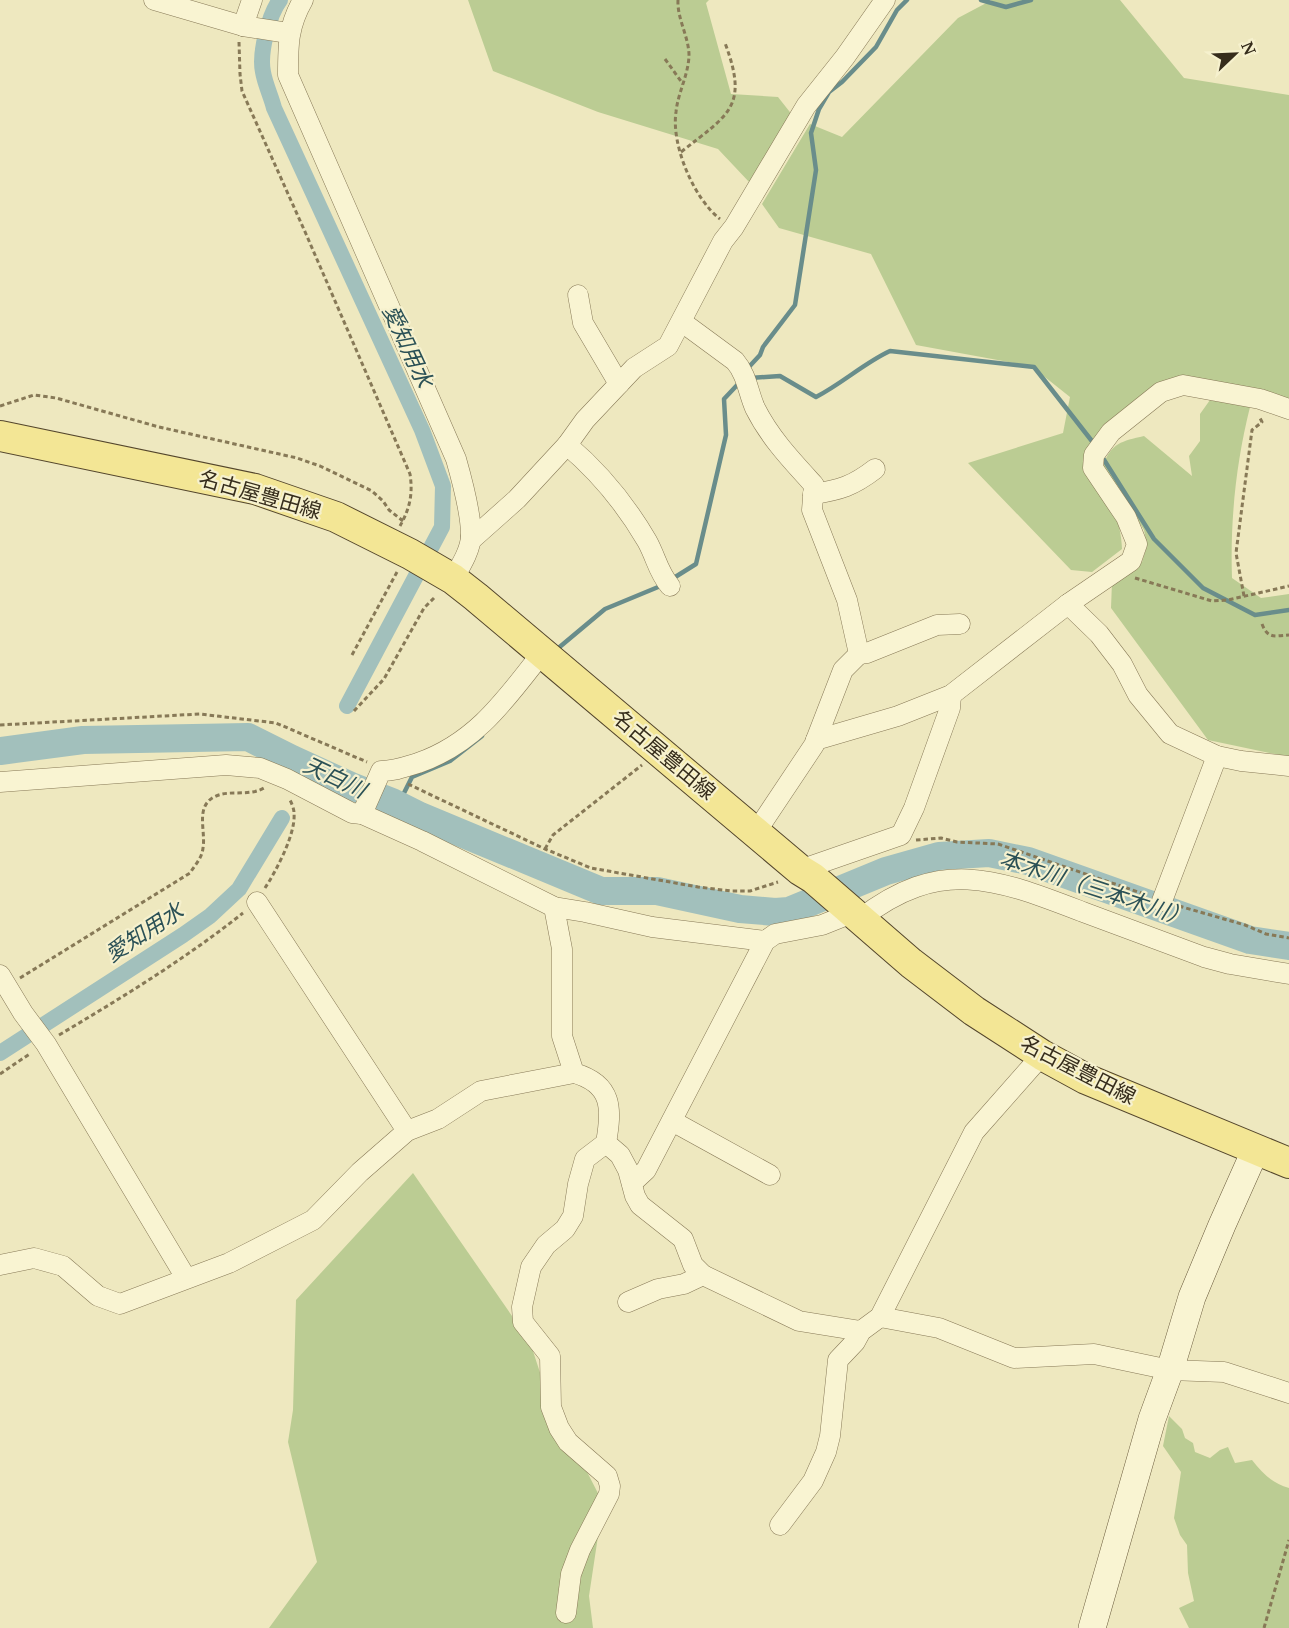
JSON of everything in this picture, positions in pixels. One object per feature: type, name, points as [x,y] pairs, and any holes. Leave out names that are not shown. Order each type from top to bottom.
[{"type":"main road","name":"名古屋豊田線","points":[[0,436],[255,489],[402,543],[448,576],[911,963],[974,1011],[1042,1055],[1086,1079],[1255,1151],[1289,1163]]},
{"type":"street","points":[[154,0],[243,26],[288,33]]},
{"type":"street","points":[[243,26],[252,0]]},
{"type":"street","points":[[303,0],[288,33],[288,75],[456,459],[463,483],[471,540],[517,500],[567,445],[585,420],[634,368],[668,346],[723,241],[734,227],[806,106],[845,57],[885,0]]},
{"type":"street","points":[[578,295],[583,323],[619,384]]},
{"type":"street","points":[[682,322],[735,362],[744,375],[754,406],[776,444],[814,485],[812,510],[847,600],[859,654]]},
{"type":"street","points":[[816,740],[898,716],[951,695],[1068,604],[1131,561],[1137,544],[1126,517],[1093,468],[1094,455],[1101,442],[1111,432],[1161,392],[1183,385],[1251,397],[1289,409]]},
{"type":"street","points":[[567,445],[598,472],[617,497],[647,542],[661,575],[670,586]]},
{"type":"street","points":[[813,494],[848,487],[875,469]]},
{"type":"street","points":[[448,576],[461,566],[471,536]]},
{"type":"street","points":[[1068,604],[1099,634],[1122,664],[1138,696],[1170,734],[1217,756],[1289,766]]},
{"type":"street","points":[[756,832],[816,740],[843,670],[859,654],[867,653],[937,625],[960,624]]},
{"type":"street","points":[[362,814],[388,771],[450,750],[484,723],[503,703],[542,653]]},
{"type":"street","points":[[807,874],[897,837],[904,830],[950,708],[951,695]]},
{"type":"street","points":[[1162,901],[1217,756]]},
{"type":"street","points":[[0,782],[226,765],[260,768],[277,774],[352,813],[362,814],[422,841],[554,907],[652,927],[765,941]]},
{"type":"street","points":[[633,1183],[646,1170],[765,941],[775,934],[822,925],[920,886],[957,879],[977,879],[1022,889],[1204,957],[1289,974]]},
{"type":"street","points":[[257,902],[407,1131]]},
{"type":"street","points":[[554,907],[562,949],[562,1036],[574,1073]]},
{"type":"street","points":[[3,980],[46,1044],[186,1278]]},
{"type":"street","points":[[780,1525],[813,1481],[822,1465],[830,1436],[838,1360],[855,1342],[861,1331],[880,1317],[974,1132],[1042,1055]]},
{"type":"street","points":[[0,1265],[34,1258],[63,1266],[98,1296],[120,1304],[229,1263],[313,1220],[360,1172],[407,1131],[438,1119],[481,1091],[574,1073],[587,1077],[604,1094],[610,1105],[606,1143],[585,1159],[573,1216],[565,1229],[546,1245],[531,1267],[522,1307],[523,1322],[550,1356],[551,1407],[559,1428],[568,1442],[602,1470],[610,1486],[609,1494],[580,1550],[572,1574],[566,1613]]},
{"type":"street","points":[[672,1121],[770,1175]]},
{"type":"street","points":[[606,1143],[620,1155],[628,1170],[635,1196],[640,1205],[683,1239],[693,1265],[703,1275],[800,1321],[861,1331]]},
{"type":"street","points":[[1092,1628],[1152,1419],[1170,1370],[1192,1297],[1255,1151]]},
{"type":"street","points":[[628,1302],[658,1289],[684,1284],[703,1275]]},
{"type":"street","points":[[880,1317],[939,1328],[1014,1358],[1094,1353],[1170,1370],[1224,1372],[1289,1393]]},
{"type":"path","points":[[678,0],[688,38],[689,56],[688,71],[676,112],[675,126],[681,152],[691,179],[702,199],[718,218],[734,227]]},
{"type":"path","points":[[243,26],[239,40],[242,92],[410,474],[412,491],[402,543],[352,655]]},
{"type":"path","points":[[681,152],[732,107],[736,93],[736,78],[725,43]]},
{"type":"path","points":[[665,59],[683,84]]},
{"type":"path","points":[[0,406],[34,395],[56,398],[159,427],[297,458],[372,490],[389,510],[402,543]]},
{"type":"path","points":[[1244,596],[1236,553],[1252,430],[1262,422],[1251,397]]},
{"type":"path","points":[[1117,571],[1212,601],[1228,600],[1289,586]]},
{"type":"path","points":[[354,711],[384,679],[424,608],[438,594],[448,576]]},
{"type":"path","points":[[1262,624],[1265,633],[1271,636],[1289,635]]},
{"type":"path","points":[[0,725],[200,714],[276,723],[388,771],[403,782],[545,849],[591,868],[731,891],[750,891],[807,874]]},
{"type":"path","points":[[545,849],[553,835],[660,752]]},
{"type":"path","points":[[3,980],[190,873],[200,859],[203,850],[202,813],[204,805],[212,798],[222,794],[246,794],[260,790],[272,784],[277,774]]},
{"type":"path","points":[[0,1074],[153,979],[257,902],[280,865],[295,815],[290,799],[296,785]]},
{"type":"path","points":[[897,837],[911,841],[941,838],[957,842],[998,844],[1162,901],[1266,934],[1289,938]]},
{"type":"path","points":[[1264,1628],[1289,1540]]},
{"type":"green space","points":[[468,0],[709,0],[706,3],[731,94],[778,97],[793,116],[750,183],[718,149],[598,112],[493,71]]},
{"type":"green space","points":[[992,0],[1120,0],[1184,78],[1289,95],[1289,399],[1264,390],[1194,381],[1090,452],[1115,512],[1122,549],[1092,572],[1071,570],[968,463],[1063,433],[1070,397],[1031,366],[916,345],[871,254],[779,228],[762,204],[810,124],[842,137],[958,18]]},
{"type":"green space","points":[[1210,400],[1250,407],[1235,492],[1232,578],[1261,598],[1289,594],[1289,757],[1208,740],[1111,608],[1112,582],[1142,562],[1147,546],[1144,530],[1103,466],[1106,458],[1118,444],[1144,436],[1192,476],[1189,456],[1200,441],[1200,414]]},
{"type":"green space","points":[[413,1173],[530,1342],[547,1394],[603,1503],[589,1596],[593,1628],[269,1628],[317,1562],[288,1442],[293,1410],[296,1300]]},
{"type":"green space","points":[[1169,1416],[1182,1429],[1185,1438],[1193,1443],[1195,1452],[1210,1458],[1228,1447],[1235,1463],[1252,1460],[1268,1477],[1289,1488],[1289,1628],[1189,1628],[1179,1608],[1194,1601],[1188,1573],[1187,1545],[1180,1535],[1174,1518],[1181,1472],[1163,1446]]},
{"type":"waterway","name":"愛知用水","points":[[280,0],[269,24],[262,55],[264,76],[274,108],[422,430],[443,486],[442,527],[347,706]]},
{"type":"waterway","points":[[747,369],[760,355],[763,347],[795,305],[816,170],[811,133],[819,109],[829,92],[876,47],[897,10],[907,0]]},
{"type":"waterway","points":[[981,0],[1006,7],[1031,0]]},
{"type":"waterway","points":[[750,378],[780,376],[816,397],[890,351],[1034,367],[1095,445]]},
{"type":"waterway","points":[[672,579],[696,564],[726,435],[724,399],[740,382]]},
{"type":"waterway","points":[[1101,455],[1154,539],[1203,588],[1255,615],[1289,610]]},
{"type":"waterway","points":[[556,650],[605,609],[663,585]]},
{"type":"waterway","points":[[398,805],[412,777],[450,761],[482,736]]},
{"type":"waterway","name":"天白川","points":[[0,751],[83,740],[248,737],[351,786],[601,891],[657,891],[740,909],[789,911],[886,871],[939,856],[989,853],[1028,861],[1250,940],[1289,946]]},
{"type":"waterway","name":"愛知用水","points":[[0,1053],[210,916],[239,889],[282,818]]},
{"type":"water label","name":"本木川（三本木川）","points":[[1095,888]]}]
